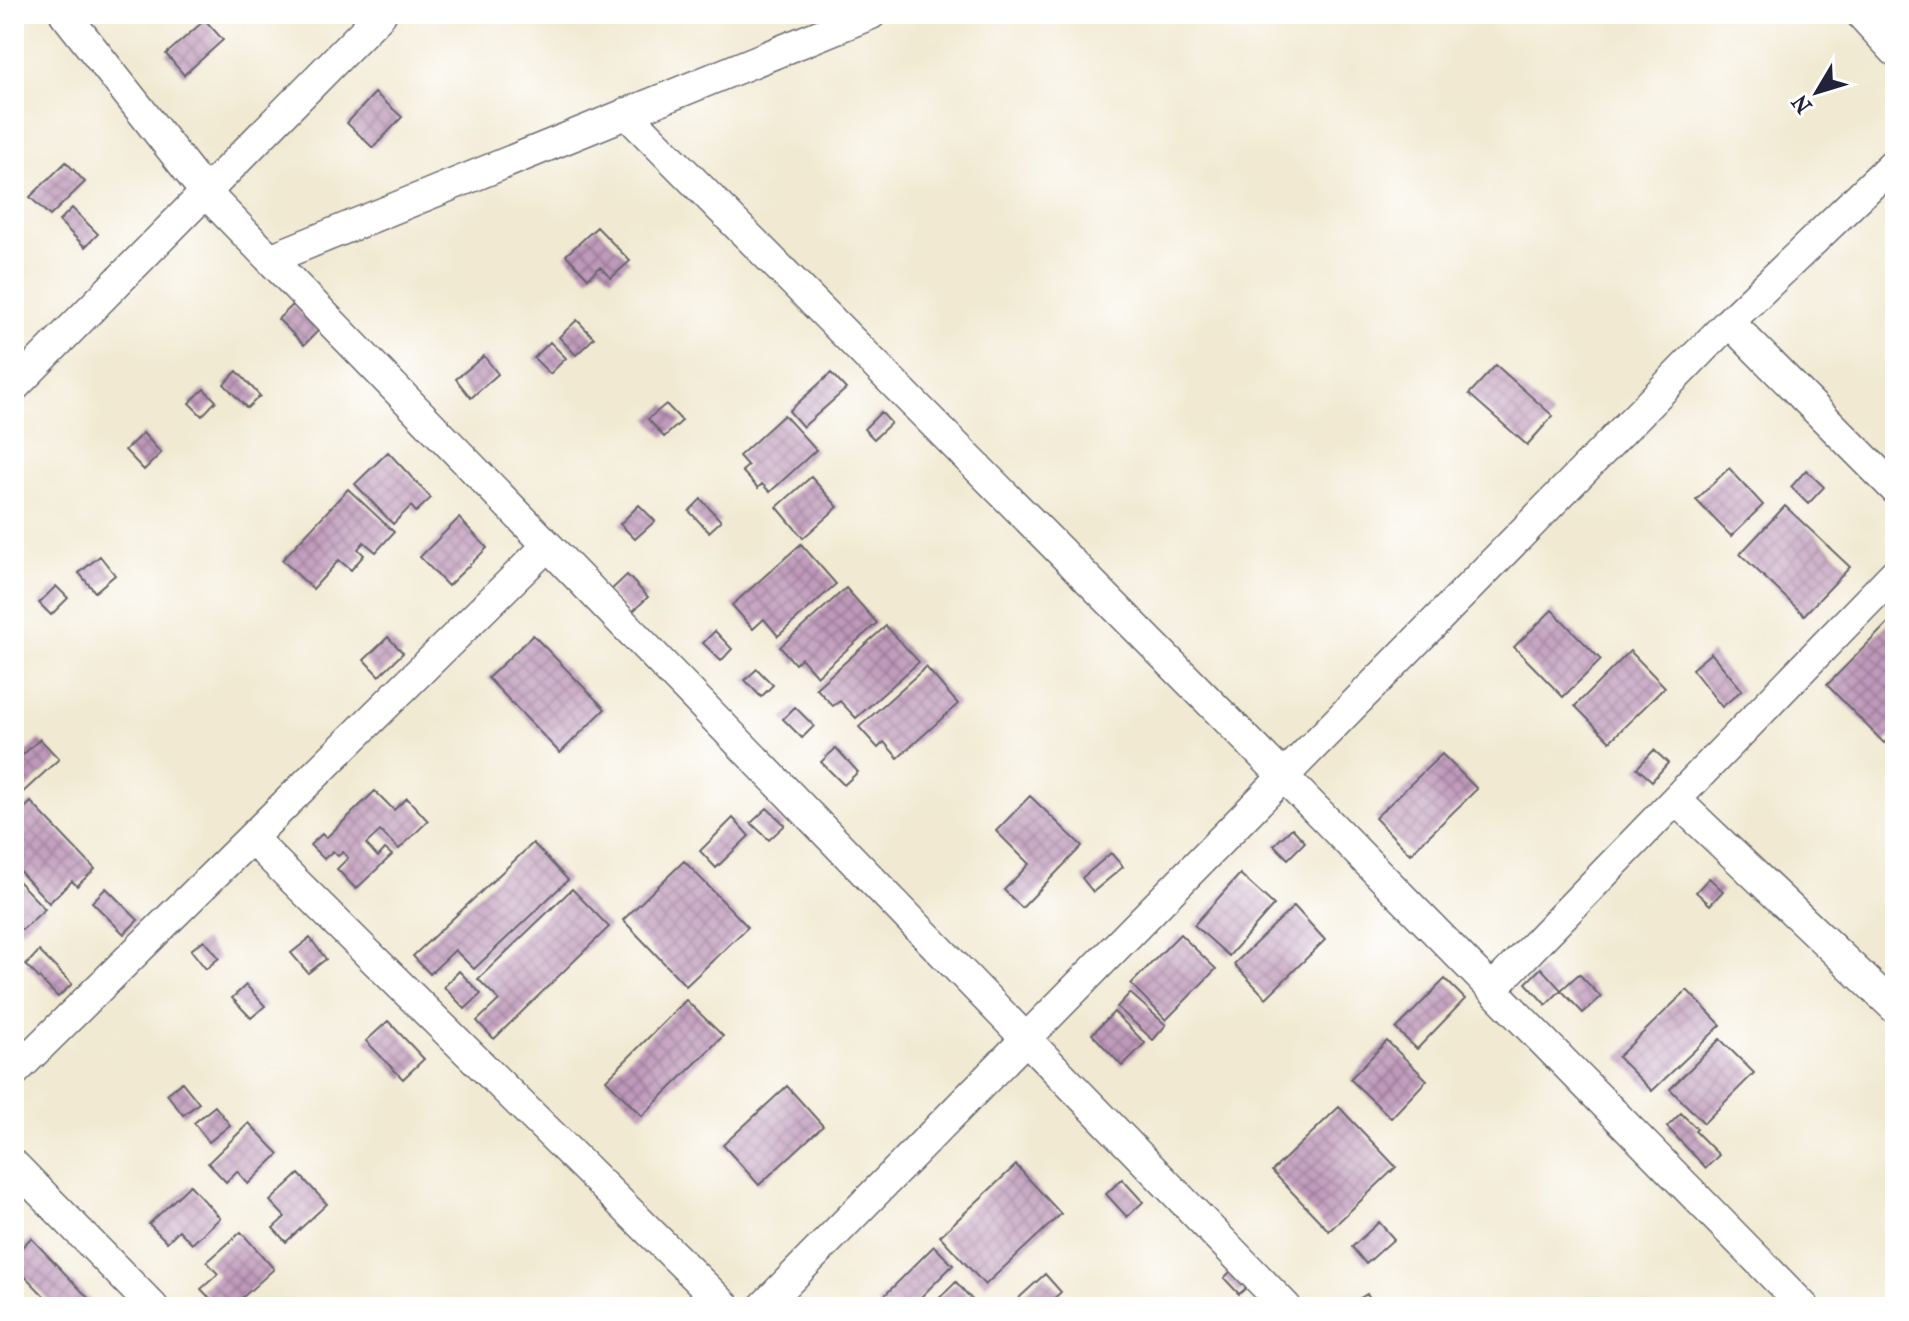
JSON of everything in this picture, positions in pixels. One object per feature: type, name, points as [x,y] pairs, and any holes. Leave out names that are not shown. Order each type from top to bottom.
[{"type":"street","points":[[65,14],[205,192],[1286,1307]]},
{"type":"street","points":[[14,387],[381,14]]},
{"type":"street","points":[[270,259],[871,14]]},
{"type":"street","points":[[1861,14],[1895,51]]},
{"type":"street","points":[[626,113],[1804,1307]]},
{"type":"street","points":[[763,1307],[1729,322],[1895,162]]},
{"type":"street","points":[[1729,322],[1895,489]]},
{"type":"street","points":[[14,1072],[547,546]]},
{"type":"street","points":[[1492,989],[1895,573]]},
{"type":"street","points":[[1676,800],[1895,1008]]},
{"type":"street","points":[[251,838],[726,1307]]},
{"type":"street","points":[[14,1165],[153,1307]]},
{"type":"building","points":[[205,20],[223,40],[184,75],[166,54]]},
{"type":"building","points":[[375,93],[402,117],[373,148],[347,123]]},
{"type":"building","points":[[66,162],[85,182],[50,216],[30,197]]},
{"type":"building","points":[[72,208],[98,234],[85,247],[59,221]]},
{"type":"building","points":[[597,227],[630,261],[611,278],[600,267],[588,278],[566,255]]},
{"type":"building","points":[[293,305],[318,331],[304,345],[278,319]]},
{"type":"building","points":[[577,320],[594,338],[576,355],[559,337]]},
{"type":"building","points":[[550,342],[566,358],[550,374],[534,358]]},
{"type":"building","points":[[484,356],[498,374],[471,398],[456,379]]},
{"type":"building","points":[[1496,365],[1553,416],[1527,445],[1469,394]]},
{"type":"building","points":[[237,371],[260,396],[247,408],[224,384]]},
{"type":"building","points":[[831,373],[846,389],[803,427],[789,411]]},
{"type":"building","points":[[204,389],[216,401],[202,416],[189,403]]},
{"type":"building","points":[[666,404],[682,421],[664,437],[648,419]]},
{"type":"building","points":[[881,412],[891,423],[874,439],[864,429]]},
{"type":"building","points":[[784,415],[816,450],[770,492],[762,484],[758,488],[742,471],[748,466],[739,456]]},
{"type":"building","points":[[143,433],[161,453],[144,470],[125,450]]},
{"type":"building","points":[[388,452],[431,498],[416,512],[411,506],[393,524],[355,484]]},
{"type":"building","points":[[1729,468],[1763,505],[1731,536],[1696,500]]},
{"type":"building","points":[[1806,470],[1824,487],[1808,504],[1791,487]]},
{"type":"building","points":[[811,477],[838,507],[803,538],[777,507]]},
{"type":"building","points":[[348,489],[394,532],[376,552],[364,542],[358,549],[364,555],[351,570],[339,560],[313,589],[282,560]]},
{"type":"building","points":[[701,499],[721,521],[709,532],[689,511]]},
{"type":"building","points":[[639,505],[655,521],[635,539],[620,524]]},
{"type":"building","points":[[1785,506],[1850,567],[1804,615],[1740,554]]},
{"type":"building","points":[[459,518],[487,548],[448,586],[420,557]]},
{"type":"building","points":[[801,544],[836,584],[778,636],[764,619],[753,629],[732,605]]},
{"type":"building","points":[[100,556],[115,575],[95,592],[79,573]]},
{"type":"building","points":[[627,575],[648,597],[630,614],[609,592]]},
{"type":"building","points":[[56,586],[68,598],[51,615],[39,603]]},
{"type":"building","points":[[846,588],[877,623],[817,676],[801,658],[795,664],[780,647]]},
{"type":"building","points":[[1552,610],[1601,660],[1563,697],[1514,647]]},
{"type":"building","points":[[1888,623],[1895,630],[1895,733],[1884,743],[1827,685]]},
{"type":"building","points":[[886,626],[919,662],[856,718],[840,701],[833,706],[816,688]]},
{"type":"building","points":[[715,631],[732,649],[721,661],[703,643]]},
{"type":"building","points":[[533,635],[605,709],[560,753],[488,678]]},
{"type":"building","points":[[388,637],[403,653],[379,676],[364,660]]},
{"type":"building","points":[[1630,651],[1665,687],[1610,741],[1575,706]]},
{"type":"building","points":[[1711,653],[1742,690],[1722,707],[1692,669]]},
{"type":"building","points":[[926,667],[958,704],[898,758],[884,742],[878,748],[859,727]]},
{"type":"building","points":[[757,669],[773,685],[761,697],[745,680]]},
{"type":"building","points":[[795,707],[814,726],[802,738],[783,719]]},
{"type":"building","points":[[40,739],[59,759],[21,794],[14,787],[14,763]]},
{"type":"building","points":[[836,748],[858,772],[844,785],[821,762]]},
{"type":"building","points":[[1654,750],[1668,763],[1652,781],[1637,768]]},
{"type":"building","points":[[1442,754],[1477,789],[1410,854],[1375,818]]},
{"type":"building","points":[[375,791],[394,810],[407,798],[428,821],[399,849],[380,831],[366,844],[378,857],[385,849],[392,855],[356,889],[337,869],[348,858],[343,852],[338,856],[333,851],[324,859],[310,845],[322,834],[326,838]]},
{"type":"building","points":[[1030,796],[1082,846],[1022,908],[1004,890],[1029,864],[996,831]]},
{"type":"building","points":[[31,802],[95,869],[77,886],[72,881],[49,903],[14,865],[14,818]]},
{"type":"building","points":[[767,808],[785,825],[769,840],[751,823]]},
{"type":"building","points":[[733,818],[749,836],[716,868],[700,851]]},
{"type":"building","points":[[1292,828],[1305,842],[1288,859],[1274,845]]},
{"type":"building","points":[[533,843],[568,880],[474,969],[455,950],[430,974],[413,956]]},
{"type":"building","points":[[1111,853],[1123,867],[1093,892],[1082,878]]},
{"type":"building","points":[[684,861],[748,927],[686,986],[623,920]]},
{"type":"building","points":[[1240,874],[1274,905],[1229,956],[1194,925]]},
{"type":"building","points":[[14,877],[45,909],[22,930],[16,925],[14,927]]},
{"type":"building","points":[[1709,878],[1723,891],[1710,905],[1696,892]]},
{"type":"building","points":[[106,888],[138,920],[124,934],[92,902]]},
{"type":"building","points":[[572,889],[609,927],[494,1039],[477,1021],[499,1000],[478,979]]},
{"type":"building","points":[[1294,906],[1325,940],[1266,998],[1234,964]]},
{"type":"building","points":[[1180,934],[1216,969],[1166,1020],[1131,984]]},
{"type":"building","points":[[310,938],[326,959],[308,973],[291,953]]},
{"type":"building","points":[[204,940],[219,958],[206,969],[191,950]]},
{"type":"building","points":[[39,951],[72,984],[58,997],[26,965]]},
{"type":"building","points":[[1541,968],[1561,990],[1546,1005],[1526,983]]},
{"type":"building","points":[[459,971],[481,994],[465,1009],[444,987]]},
{"type":"building","points":[[1579,974],[1601,997],[1583,1013],[1561,990]]},
{"type":"building","points":[[1445,979],[1465,999],[1417,1049],[1396,1029]]},
{"type":"building","points":[[246,985],[265,1006],[251,1018],[232,998]]},
{"type":"building","points":[[1687,990],[1721,1025],[1652,1091],[1618,1057]]},
{"type":"building","points":[[1130,993],[1166,1025],[1153,1040],[1117,1007]]},
{"type":"building","points":[[686,1000],[723,1036],[642,1116],[606,1080]]},
{"type":"building","points":[[1114,1012],[1145,1043],[1122,1066],[1092,1034]]},
{"type":"building","points":[[388,1021],[424,1059],[403,1079],[366,1041]]},
{"type":"building","points":[[1720,1039],[1754,1073],[1704,1123],[1670,1089]]},
{"type":"building","points":[[1387,1041],[1427,1080],[1391,1118],[1350,1079]]},
{"type":"building","points":[[182,1082],[199,1103],[183,1115],[167,1094]]},
{"type":"building","points":[[787,1086],[823,1126],[759,1185],[723,1145]]},
{"type":"building","points":[[215,1106],[230,1125],[209,1142],[194,1123]]},
{"type":"building","points":[[1339,1107],[1396,1167],[1329,1231],[1272,1171]]},
{"type":"building","points":[[1681,1113],[1719,1155],[1706,1168],[1667,1127]]},
{"type":"building","points":[[249,1123],[279,1154],[248,1184],[237,1171],[226,1182],[208,1163]]},
{"type":"building","points":[[1016,1165],[1061,1214],[985,1285],[940,1236]]},
{"type":"building","points":[[299,1174],[327,1204],[286,1242],[273,1228],[285,1217],[270,1201]]},
{"type":"building","points":[[1122,1179],[1143,1202],[1127,1217],[1106,1194]]},
{"type":"building","points":[[190,1185],[220,1218],[192,1244],[179,1230],[167,1242],[149,1224]]},
{"type":"building","points":[[1379,1222],[1394,1239],[1366,1264],[1352,1247]]},
{"type":"building","points":[[241,1232],[274,1269],[232,1307],[218,1307],[201,1289],[218,1274],[207,1262]]},
{"type":"building","points":[[31,1238],[97,1307],[55,1307],[14,1265],[14,1255]]},
{"type":"building","points":[[934,1246],[953,1265],[911,1307],[879,1307],[876,1304]]},
{"type":"building","points":[[1236,1266],[1252,1283],[1239,1294],[1224,1278]]},
{"type":"building","points":[[1045,1274],[1061,1292],[1045,1307],[1009,1307]]},
{"type":"building","points":[[956,1282],[976,1304],[973,1307],[930,1307]]},
{"type":"building","points":[[1367,1294],[1374,1306],[1353,1307],[1351,1304]]}]
